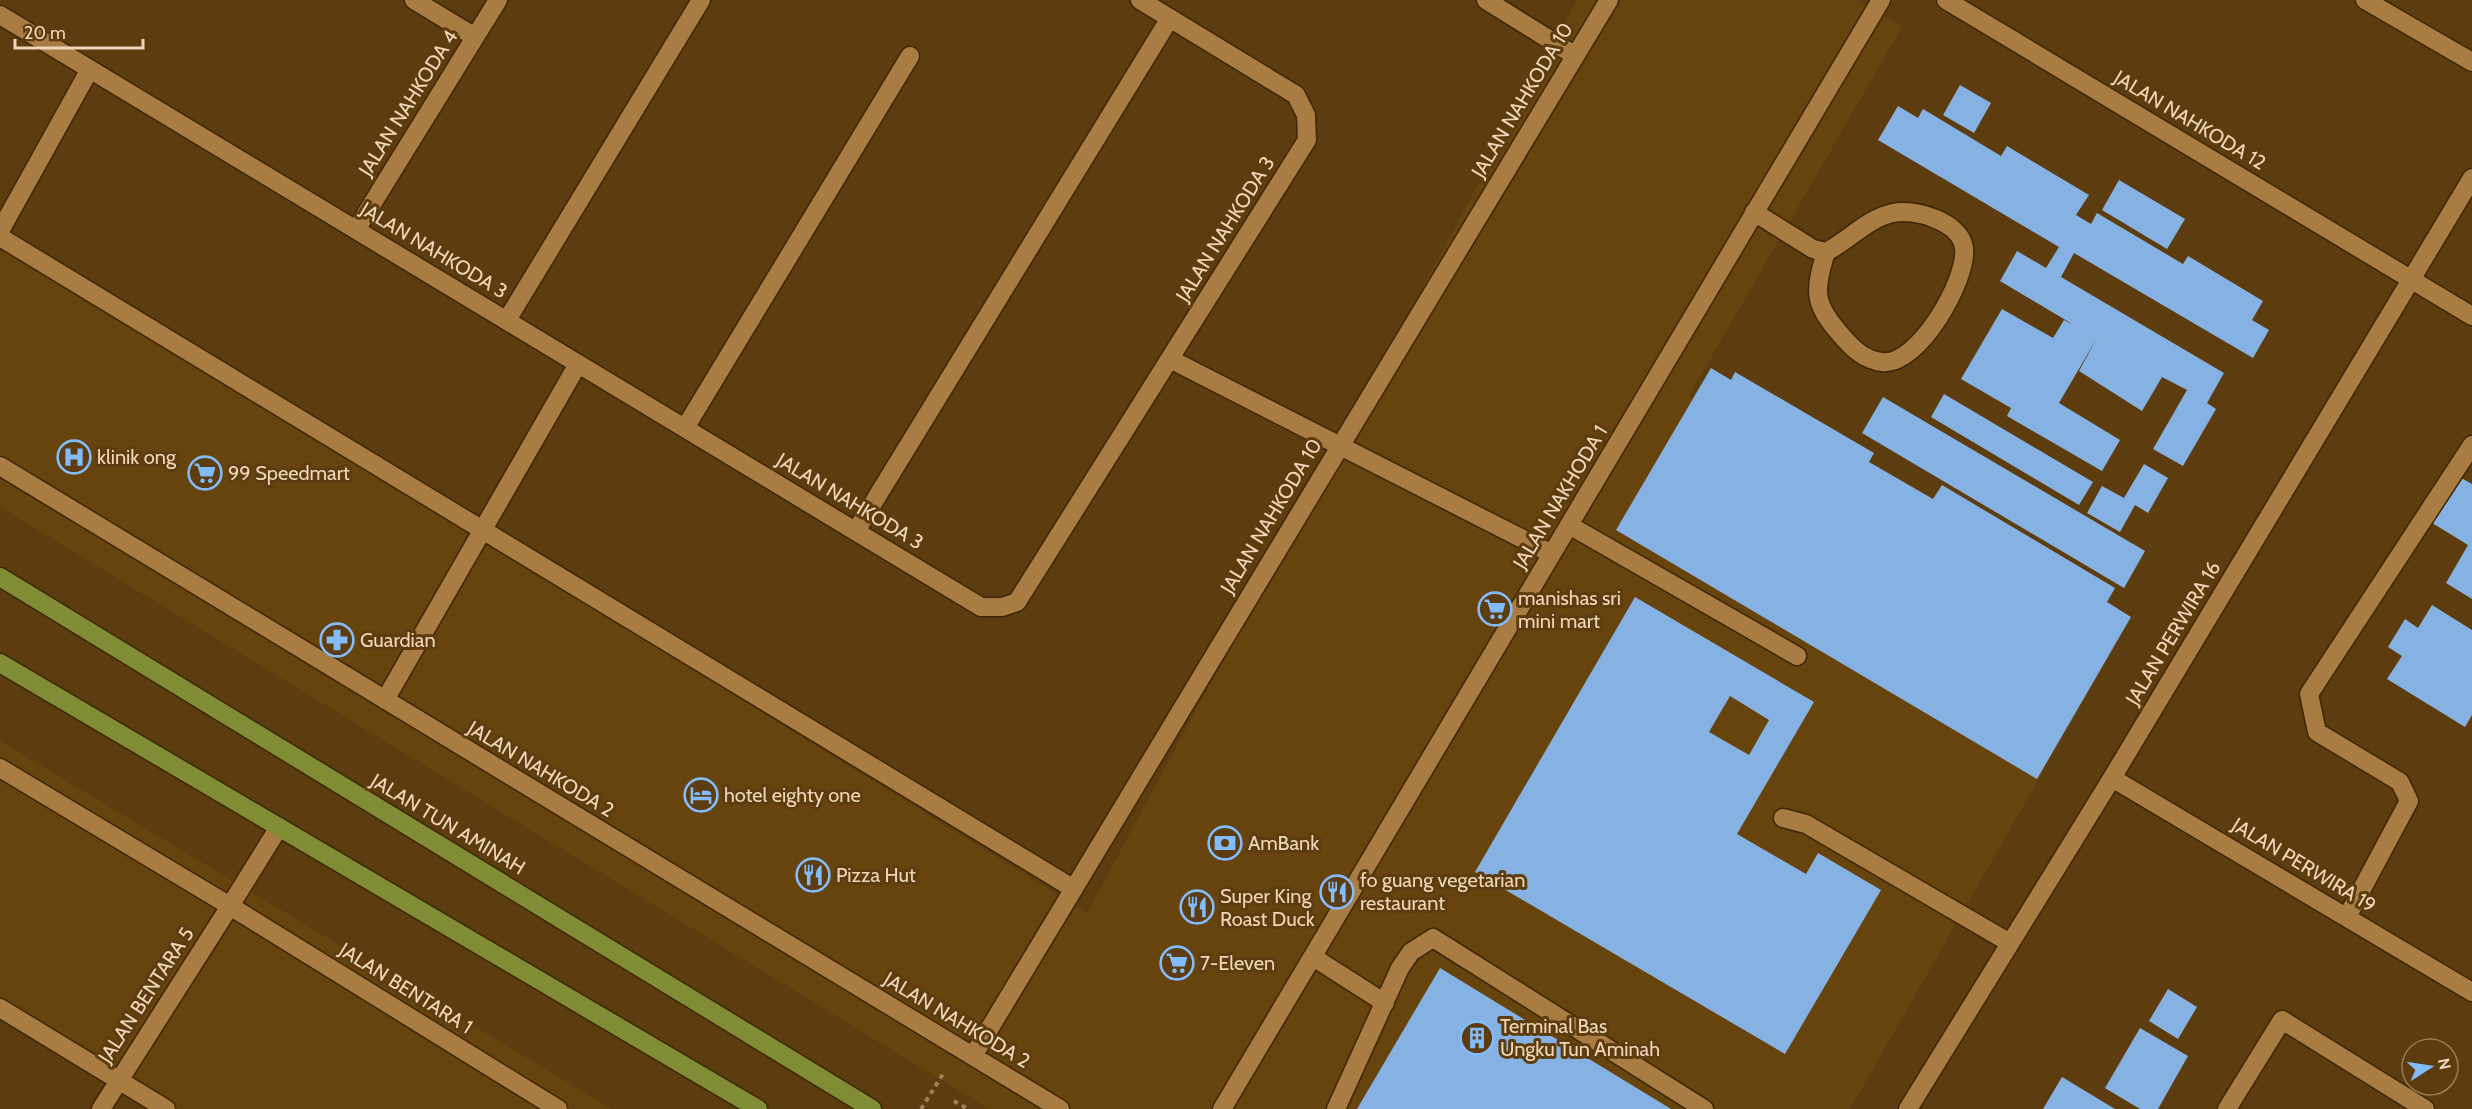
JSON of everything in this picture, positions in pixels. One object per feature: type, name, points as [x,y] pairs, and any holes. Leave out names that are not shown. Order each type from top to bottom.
[{"type":"main road","name":"JALAN TUN AMINAH","points":[[0,577],[872,1109]]},
{"type":"main road","points":[[0,663],[758,1109]]},
{"type":"street","points":[[414,0],[475,37]]},
{"type":"street","name":"JALAN NAHKODA 4","points":[[356,230],[498,0]]},
{"type":"street","points":[[507,320],[700,0]]},
{"type":"street","name":"JALAN NAHKODA 3","points":[[0,15],[981,607],[1002,607],[1017,602],[1307,140],[1306,115],[1296,95],[1140,0]]},
{"type":"street","points":[[1486,0],[1574,55]]},
{"type":"street","name":"JALAN NAHKODA 10","points":[[973,1056],[1609,0]]},
{"type":"street","name":"JALAN NAKHODA 1","points":[[1222,1109],[1881,0]]},
{"type":"street","name":"JALAN NAHKODA 12","points":[[1946,0],[2472,316]]},
{"type":"street","points":[[2365,0],[2472,62]]},
{"type":"street","points":[[856,531],[1170,18]]},
{"type":"street","points":[[685,428],[910,56]]},
{"type":"street","points":[[0,231],[90,69]]},
{"type":"street","name":"JALAN PERWIRA 16","points":[[1908,1109],[2112,778],[2472,177]]},
{"type":"street","points":[[1754,212],[1813,249],[1826,252],[1841,245],[1864,227],[1892,213],[1913,211],[1938,220],[1960,234],[1964,248],[1962,269],[1946,305],[1924,339],[1903,358],[1882,363],[1855,352],[1830,323],[1818,303],[1818,280],[1826,252]]},
{"type":"street","points":[[0,237],[1074,889]]},
{"type":"street","points":[[1170,359],[1552,554]]},
{"type":"street","points":[[385,700],[578,364]]},
{"type":"street","points":[[2347,917],[2409,801],[2400,782],[2317,732],[2309,694],[2472,446]]},
{"type":"street","name":"JALAN NAHKODA 2","points":[[0,466],[1060,1109]]},
{"type":"street","points":[[1569,525],[1797,656]]},
{"type":"street","name":"JALAN BENTARA 1","points":[[0,768],[230,906],[558,1109]]},
{"type":"street","name":"JALAN PERWIRA 19","points":[[2112,778],[2472,992]]},
{"type":"street","points":[[1783,818],[1806,824],[2010,943]]},
{"type":"street","points":[[230,906],[279,827]]},
{"type":"street","name":"JALAN BENTARA 5","points":[[101,1109],[230,906]]},
{"type":"street","points":[[1336,1109],[1400,968],[1411,951],[1433,938],[1704,1109]]},
{"type":"street","points":[[1313,957],[1385,1003]]},
{"type":"street","points":[[0,1008],[166,1109]]},
{"type":"street","points":[[2227,1109],[2282,1020],[2425,1109]]},
{"type":"path","points":[[921,1109],[948,1066]]},
{"type":"path","points":[[954,1101],[968,1109]]},
{"type":"shaded area","points":[[1577,0],[1858,0],[1902,27],[1689,396],[2108,658],[1850,1109],[989,1109],[0,507],[0,241],[1087,913]]},
{"type":"shaded area","points":[[0,741],[612,1109],[158,1109],[0,1013]]},
{"type":"building","points":[[1960,85],[1991,103],[1974,133],[1943,115]]},
{"type":"building","points":[[1898,106],[1918,118],[1923,109],[2001,156],[2007,146],[2089,195],[2076,215],[2091,224],[2097,213],[2183,264],[2188,256],[2263,301],[2252,320],[2269,330],[2253,358],[2074,253],[2061,277],[2224,373],[2207,403],[2216,409],[2183,466],[2153,449],[2187,390],[2162,377],[2142,411],[2079,371],[2097,338],[2059,403],[2120,440],[2102,471],[2007,416],[2011,408],[1961,379],[2002,309],[2053,338],[2064,320],[2074,325],[2000,281],[2017,251],[2046,268],[2059,247],[1878,140]]},
{"type":"building","points":[[2119,180],[2185,219],[2167,249],[2102,210]]},
{"type":"building","points":[[1711,368],[1731,380],[1735,372],[1874,453],[1869,462],[1933,499],[1942,485],[2115,588],[2107,602],[2131,617],[2037,779],[1616,530]]},
{"type":"building","points":[[1944,394],[2093,482],[2079,505],[1931,417]]},
{"type":"building","points":[[1883,397],[2145,551],[2124,588],[1862,433]]},
{"type":"building","points":[[2144,464],[2168,478],[2148,513],[2135,505],[2120,532],[2087,513],[2102,486],[2124,498]]},
{"type":"building","points":[[2456,475],[2472,484],[2472,599],[2446,583],[2468,545],[2429,521]]},
{"type":"building","points":[[1635,597],[1814,702],[1737,834],[1806,874],[1818,853],[1881,890],[1785,1054],[1475,872]],"holes":[[[1730,696],[1769,720],[1749,755],[1709,732]]]},
{"type":"building","points":[[2432,605],[2472,630],[2472,715],[2465,727],[2387,679],[2402,656],[2388,647],[2405,619],[2418,628]]},
{"type":"building","name":"Terminal Bas Ungku Tun Aminah","points":[[1440,968],[1671,1109],[1357,1109]]},
{"type":"building","points":[[2168,989],[2197,1007],[2178,1039],[2149,1021]]},
{"type":"building","points":[[2140,1028],[2188,1056],[2158,1109],[2140,1109],[2105,1088]]},
{"type":"building","points":[[2062,1077],[2115,1109],[2043,1109]]},
{"type":"place","name":"klinik ong","points":[[74,457]]},
{"type":"place","name":"99 Speedmart","points":[[205,473]]},
{"type":"place","name":"manishas sri mini mart","points":[[1495,609]]},
{"type":"place","name":"Guardian","points":[[337,640]]},
{"type":"place","name":"hotel eighty one","points":[[701,795]]},
{"type":"place","name":"AmBank","points":[[1225,843]]},
{"type":"place","name":"Pizza Hut","points":[[813,875]]},
{"type":"place","name":"fo guang vegetarian restaurant","points":[[1337,892]]},
{"type":"place","name":"Super King Roast Duck","points":[[1197,907]]},
{"type":"place","name":"7-Eleven","points":[[1177,963]]},
{"type":"place","name":"Terminal Bas Ungku Tun Aminah","points":[[1477,1038]]}]
